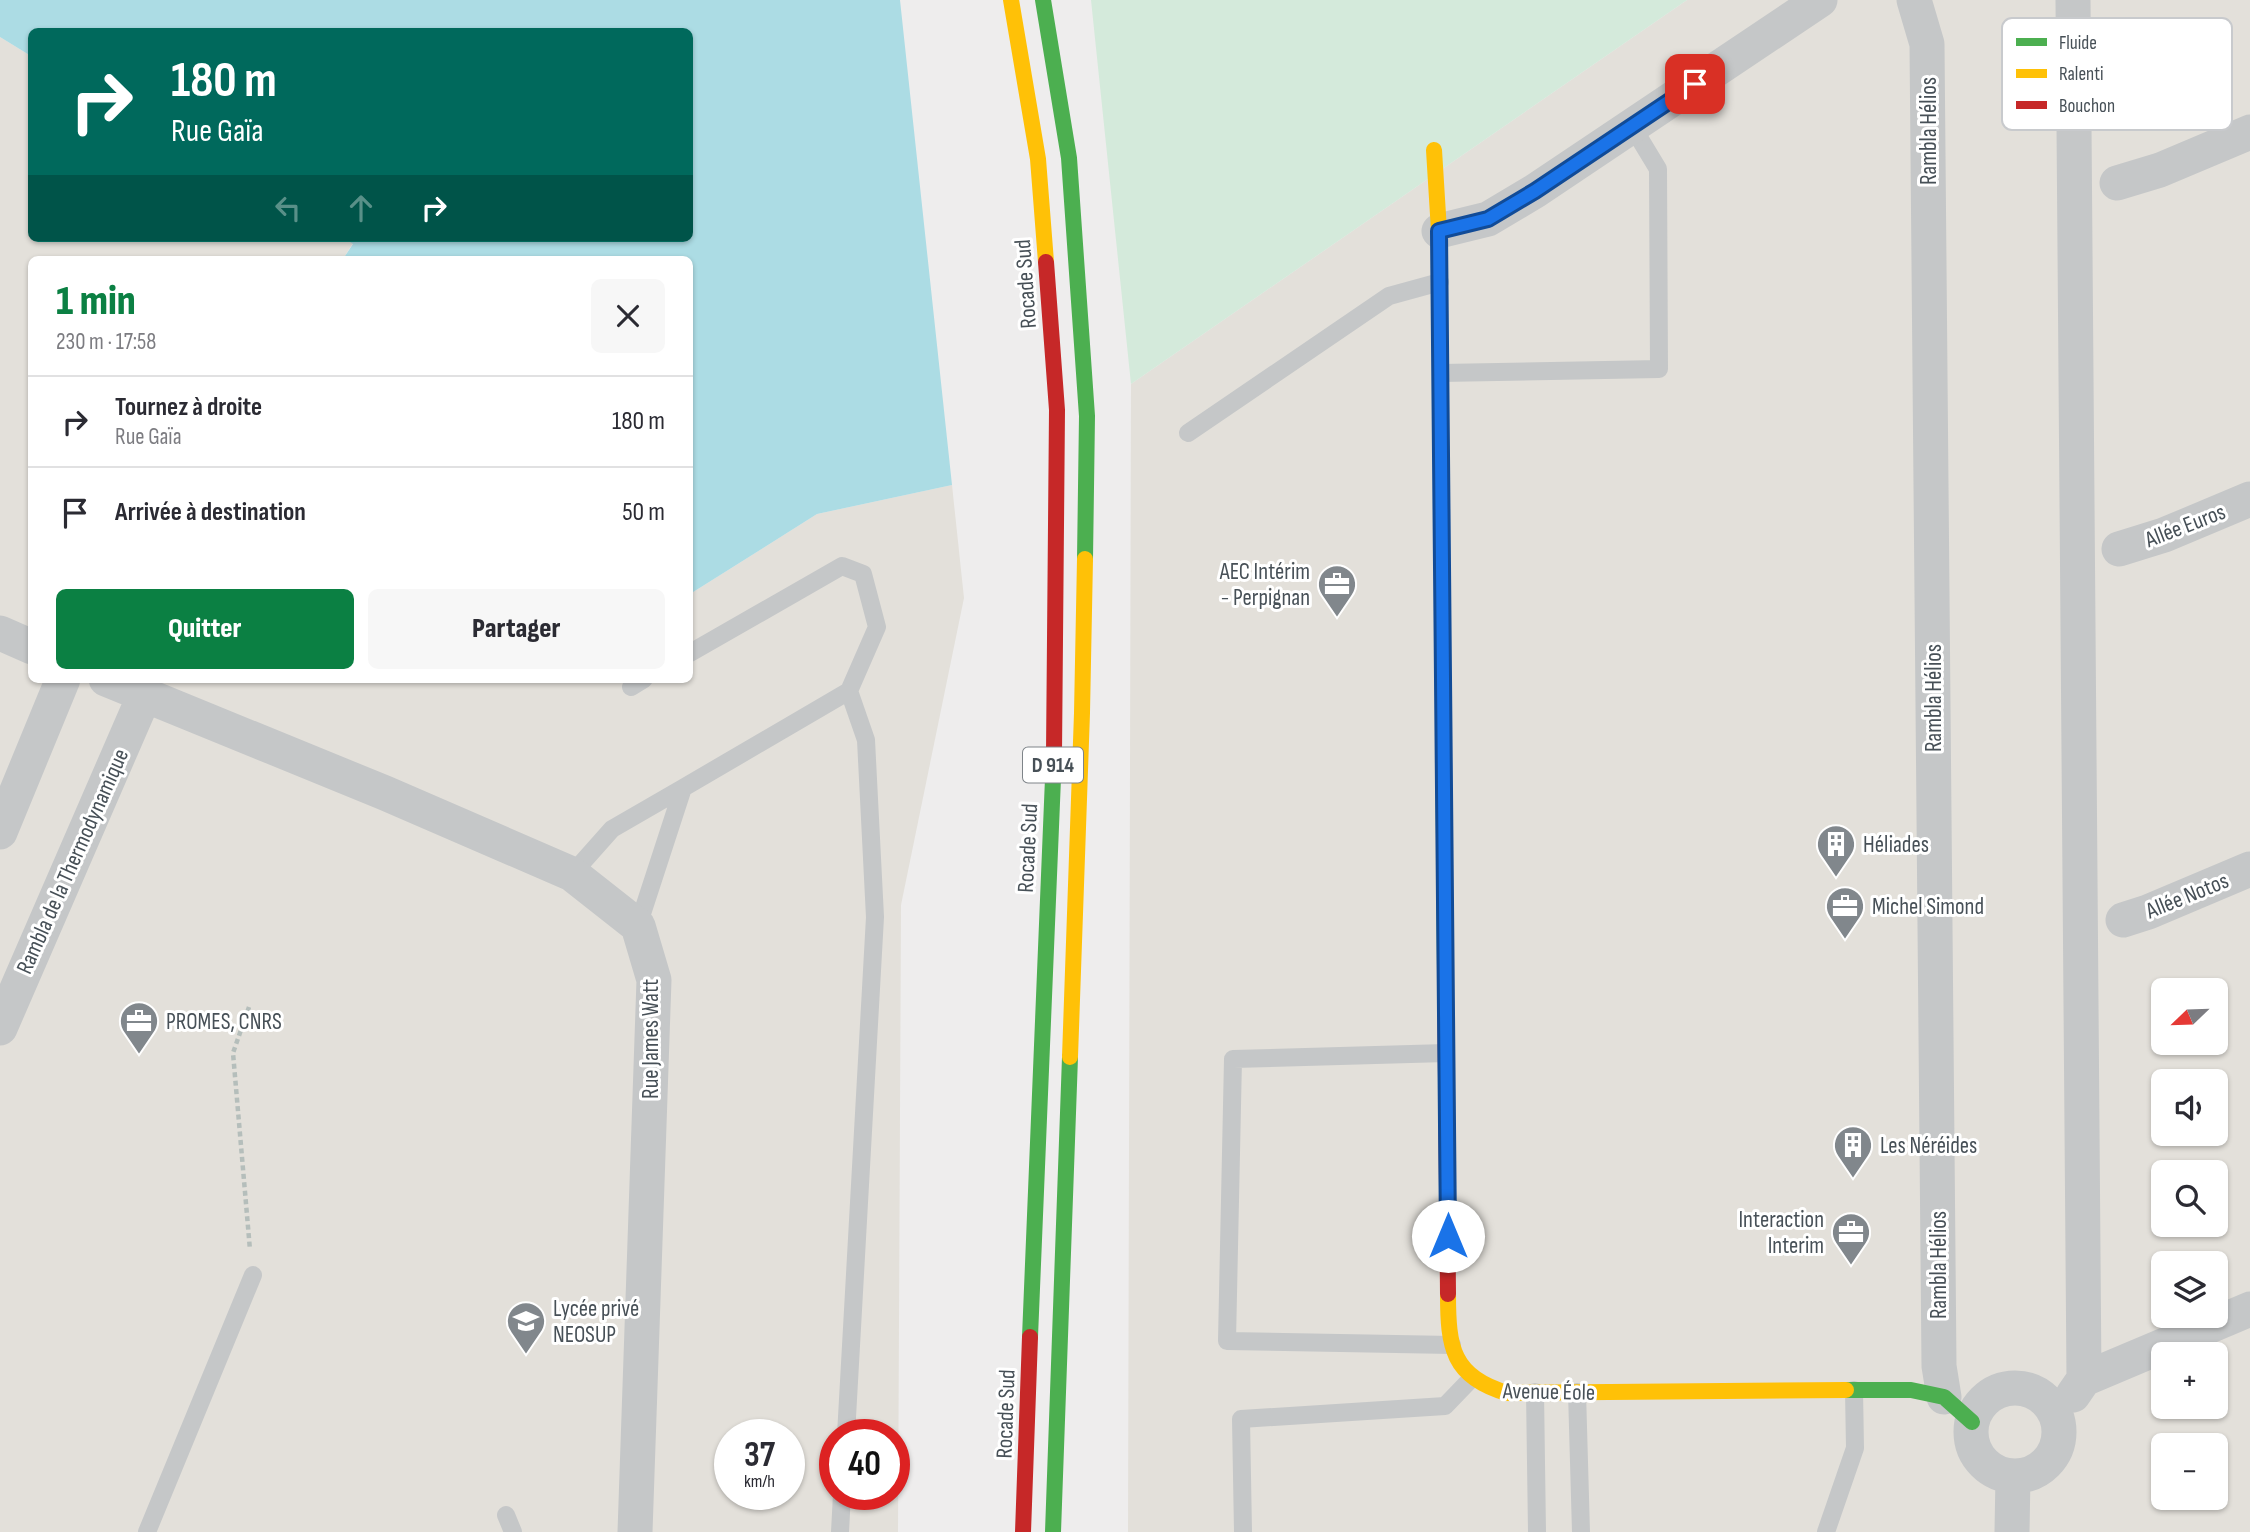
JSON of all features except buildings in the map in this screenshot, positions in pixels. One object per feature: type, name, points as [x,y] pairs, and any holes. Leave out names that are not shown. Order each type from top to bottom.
[{"type":"main road","name":"Rocade Sud","points":[[1011,0],[1038,159],[1057,410],[1056,716],[1023,1532]]},
{"type":"main road","name":"D 914","points":[[1043,0],[1069,158],[1087,416],[1082,727],[1053,1532]]},
{"type":"main road","name":"Avenue Éole","points":[[1434,150],[1440,282],[1448,1315],[1453,1353],[1471,1379],[1497,1390],[1912,1390],[1944,1397]]},
{"type":"main road","points":[[1944,1397],[1972,1422]]},
{"type":"street","points":[[1439,231],[1488,219],[1535,191],[1820,0]]},
{"type":"street","name":"Rambla Hélios","points":[[1914,0],[1927,44],[1939,1366],[1944,1397]]},
{"type":"street","points":[[2073,0],[2073,18]]},
{"type":"street","points":[[2058,1419],[2084,1379],[2074,130]]},
{"type":"street","points":[[2116,183],[2160,170],[2250,132]]},
{"type":"street","name":"Allée Euros","points":[[2119,549],[2164,535],[2250,499]]},
{"type":"street","points":[[0,633],[28,645]]},
{"type":"street","points":[[0,832],[61,683]]},
{"type":"street","points":[[116,683],[386,793],[572,874],[638,926]]},
{"type":"street","name":"Rambla de la Thermodynamique","points":[[0,1028],[145,695]]},
{"type":"street","name":"Allée Notos","points":[[2123,920],[2250,869]]},
{"type":"street","name":"Rue James Watt","points":[[635,1532],[654,980],[638,926]]},
{"type":"street","points":[[2084,1379],[2250,1308]]},
{"type":"street","points":[[2001,1389],[2029,1389],[2052,1406],[2058,1419],[2060,1433],[2057,1447],[2050,1460],[2028,1475],[1998,1473],[1985,1464],[1976,1452],[1971,1438],[1972,1422],[1978,1408],[1988,1396],[2001,1389]]},
{"type":"street","points":[[2012,1532],[2013,1476]]},
{"type":"lane","points":[[1441,373],[1659,369],[1658,169],[1632,126]]},
{"type":"lane","points":[[1188,433],[1389,296],[1440,282]]},
{"type":"lane","points":[[572,874],[612,829],[849,691],[877,627],[863,573],[842,566],[693,651]]},
{"type":"lane","points":[[847,1419],[875,917],[866,740],[849,691]]},
{"type":"lane","points":[[638,926],[683,788]]},
{"type":"lane","points":[[1446,1053],[1233,1059],[1227,1341],[1452,1345]]},
{"type":"lane","points":[[147,1532],[253,1275]]},
{"type":"lane","points":[[1243,1532],[1241,1419],[1445,1406],[1471,1379]]},
{"type":"lane","points":[[1826,1532],[1855,1448],[1854,1390]]},
{"type":"lane","points":[[1535,1392],[1537,1532]]},
{"type":"lane","points":[[1577,1392],[1581,1532]]},
{"type":"lane","points":[[840,1532],[841,1510]]},
{"type":"lane","points":[[506,1515],[513,1532]]},
{"type":"path","points":[[249,1007],[233,1053],[253,1275]]},
{"type":"shaded area","points":[[1687,0],[2250,0],[2250,1532],[1128,1532],[1131,384]]},
{"type":"shaded area","points":[[0,37],[28,54],[28,242],[353,243],[345,256],[28,256],[28,683],[693,683],[693,592],[817,514],[952,485],[964,598],[901,905],[899,1419],[819,1419],[819,1510],[898,1510],[898,1532],[0,1532]]},
{"type":"green space","points":[[1091,0],[1687,0],[1131,384]]},
{"type":"water","points":[[0,0],[900,0],[952,485],[817,514],[693,592],[693,256],[345,256],[353,244],[350,242],[693,242],[693,28],[28,28],[28,54],[0,37]]},
{"type":"traffic: fast","points":[[1043,0],[1069,158],[1087,416],[1085,559]]},
{"type":"traffic: fast","points":[[1441,434],[1445,969]]},
{"type":"traffic: fast","points":[[1030,1337],[1054,754]]},
{"type":"traffic: fast","points":[[1053,1532],[1070,1057]]},
{"type":"traffic: fast","points":[[1846,1390],[1911,1390],[1944,1397],[1972,1422]]},
{"type":"traffic: slow","points":[[1011,0],[1038,159],[1046,262]]},
{"type":"traffic: slow","points":[[1434,150],[1439,231],[1441,434]]},
{"type":"traffic: slow","points":[[1070,1057],[1085,559]]},
{"type":"traffic: slow","points":[[1448,1294],[1449,1330],[1452,1344],[1464,1369],[1489,1386],[1507,1393],[1846,1390]]},
{"type":"traffic: jam","points":[[1046,262],[1057,410],[1054,754]]},
{"type":"traffic: jam","points":[[1445,969],[1448,1294]]},
{"type":"traffic: jam","points":[[1023,1532],[1030,1337]]},
{"type":"place","name":"AEC Intérim - Perpignan","points":[[1337,618]]},
{"type":"place","name":"Héliades","points":[[1836,878]]},
{"type":"place","name":"Michel Simond","points":[[1845,940]]},
{"type":"place","name":"PROMES, CNRS","points":[[139,1055]]},
{"type":"place","name":"Les Néréides","points":[[1853,1179]]},
{"type":"place","name":"Interaction Interim","points":[[1851,1266]]},
{"type":"place","name":"Lycée privé NEOSUP","points":[[526,1355]]},
{"type":"route","points":[[1448,1236],[1439,231],[1488,219],[1535,191],[1695,84]]}]
